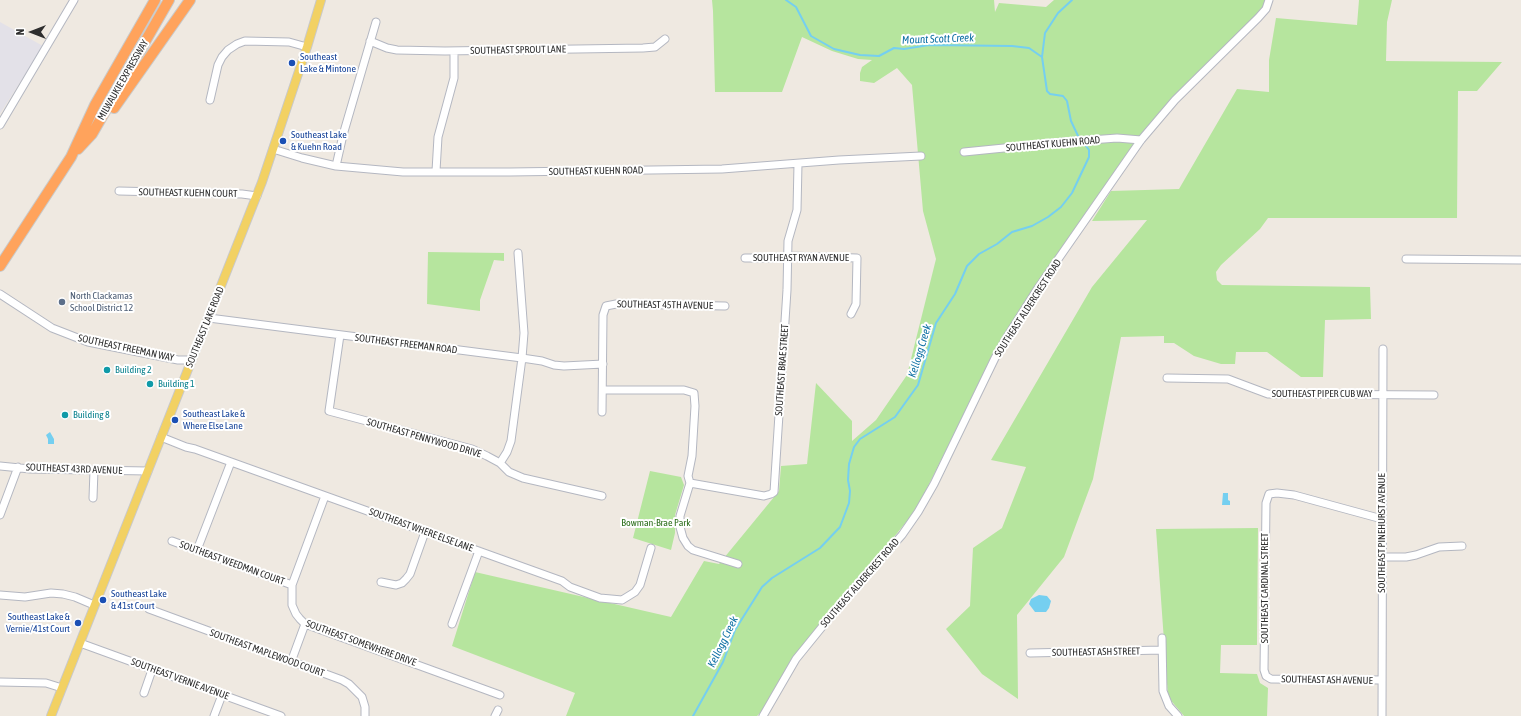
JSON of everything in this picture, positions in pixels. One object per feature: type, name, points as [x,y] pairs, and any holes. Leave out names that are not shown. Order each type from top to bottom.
[{"type":"highway","name":"MILWAUKIE EXPRESSWAY","points":[[0,266],[71,156],[95,105],[155,0]]},
{"type":"highway","name":"MILWAUKIE EXPRESSWAY","points":[[71,156],[92,134],[169,0]]},
{"type":"highway","points":[[92,134],[117,104],[190,0]]},
{"type":"main road","name":"SOUTHEAST LAKE ROAD","points":[[51,716],[257,196],[307,47],[321,0]]},
{"type":"street","points":[[0,125],[74,0]]},
{"type":"street","name":"SOUTHEAST ALDERCREST ROAD","points":[[763,716],[796,659],[843,602],[902,535],[918,512],[934,484],[995,358],[1007,337],[1038,288],[1142,140],[1175,100],[1258,18],[1266,9],[1269,0]]},
{"type":"street","points":[[336,166],[343,135],[376,22]]},
{"type":"street","name":"SOUTHEAST SPROUT LANE","points":[[370,41],[387,48],[397,50],[454,51],[643,48],[655,46],[665,39]]},
{"type":"street","points":[[210,100],[215,75],[222,57],[228,50],[237,44],[245,41],[289,42],[307,47]]},
{"type":"street","points":[[436,171],[438,137],[454,78],[454,51]]},
{"type":"street","name":"SOUTHEAST KUEHN ROAD","points":[[964,152],[1092,140],[1126,138],[1142,140]]},
{"type":"street","name":"SOUTHEAST KUEHN ROAD","points":[[273,149],[336,166],[356,169],[403,172],[722,169],[839,160],[920,156]]},
{"type":"street","name":"SOUTHEAST BRAE STREET","points":[[690,483],[764,496],[774,492],[788,290],[789,236],[797,210],[798,164]]},
{"type":"street","name":"SOUTHEAST KUEHN COURT","points":[[119,191],[242,194],[257,196]]},
{"type":"street","points":[[518,253],[524,333],[522,358],[511,441],[507,452],[500,463],[509,472],[523,478],[602,496]]},
{"type":"street","name":"SOUTHEAST RYAN AVENUE","points":[[745,258],[771,258],[788,256],[857,258],[856,304],[851,314]]},
{"type":"street","points":[[1406,259],[1521,260]]},
{"type":"street","name":"SOUTHEAST FREEMAN WAY","points":[[0,294],[52,328],[88,342],[178,360],[192,360]]},
{"type":"street","name":"SOUTHEAST 45TH AVENUE","points":[[603,364],[603,315],[606,306],[616,304],[725,306]]},
{"type":"street","name":"SOUTHEAST FREEMAN ROAD","points":[[209,318],[522,358],[564,366],[603,364]]},
{"type":"street","name":"SOUTHEAST PENNYWOOD DRIVE","points":[[340,335],[329,411],[472,449],[500,463]]},
{"type":"street","name":"SOUTHEAST PINEHURST AVENUE","points":[[1382,716],[1383,349]]},
{"type":"street","points":[[602,412],[603,364]]},
{"type":"street","name":"SOUTHEAST PIPER CUB WAY","points":[[1167,378],[1228,380],[1268,394],[1434,395]]},
{"type":"street","points":[[603,390],[684,390],[694,393],[695,406],[692,456],[688,476],[690,483],[680,516],[680,527],[683,538],[692,550],[738,564]]},
{"type":"street","name":"SOUTHEAST WHERE ELSE LANE","points":[[161,437],[562,581],[570,587],[600,598],[622,600],[635,592],[640,585],[651,548]]},
{"type":"street","points":[[197,550],[231,462]]},
{"type":"street","name":"SOUTHEAST 43RD AVENUE","points":[[0,466],[30,469],[148,471]]},
{"type":"street","points":[[0,515],[18,467]]},
{"type":"street","points":[[93,498],[94,470]]},
{"type":"street","name":"SOUTHEAST CARDINAL STREET","points":[[1271,679],[1266,676],[1264,670],[1266,503],[1269,494],[1277,493],[1294,495],[1382,519]]},
{"type":"street","name":"SOUTHEAST SOMEWHERE DRIVE","points":[[325,496],[292,585],[292,605],[296,614],[305,624],[500,694]]},
{"type":"street","points":[[381,582],[396,585],[402,583],[406,579],[410,574],[425,532]]},
{"type":"street","name":"SOUTHEAST WEEDMAN COURT","points":[[172,541],[292,585]]},
{"type":"street","points":[[1382,557],[1406,557],[1439,547],[1462,546]]},
{"type":"street","points":[[452,624],[479,551]]},
{"type":"street","points":[[0,595],[25,597],[51,593],[64,594],[94,605]]},
{"type":"street","name":"SOUTHEAST MAPLEWOOD COURT","points":[[149,610],[342,680],[349,684],[362,697],[365,707],[365,716]]},
{"type":"street","points":[[290,662],[305,624]]},
{"type":"street","points":[[1162,638],[1163,691],[1169,706],[1178,716]]},
{"type":"street","name":"SOUTHEAST VERNIE AVENUE","points":[[80,642],[152,670],[281,716]]},
{"type":"street","name":"SOUTHEAST ASH STREET","points":[[1030,653],[1162,650]]},
{"type":"street","points":[[144,693],[152,670]]},
{"type":"street","name":"SOUTHEAST ASH AVENUE","points":[[1271,679],[1382,680]]},
{"type":"street","points":[[0,682],[46,683],[62,688]]},
{"type":"street","points":[[214,716],[222,695]]},
{"type":"shaded area","points":[[0,22],[43,46],[0,114]]},
{"type":"green space","points":[[712,0],[994,0],[995,12],[999,3],[1046,7],[1054,0],[1266,0],[1264,7],[1171,99],[1047,271],[1001,341],[916,510],[786,669],[763,710],[757,716],[566,716],[575,693],[452,646],[475,572],[671,617],[704,561],[719,564],[779,491],[781,466],[807,464],[816,383],[852,421],[852,441],[876,420],[907,375],[936,259],[923,211],[912,85],[897,68],[874,83],[860,81],[862,67],[872,60],[858,59],[832,51],[802,37],[782,92],[715,92]]},
{"type":"green space","points":[[1359,0],[1392,0],[1387,22],[1386,61],[1502,62],[1477,91],[1458,91],[1457,218],[1268,218],[1260,229],[1221,265],[1216,272],[1217,280],[1222,285],[1370,287],[1371,319],[1325,320],[1323,377],[1301,377],[1267,352],[1236,352],[1235,364],[1221,364],[1194,356],[1174,343],[1164,343],[1164,336],[1121,337],[1093,479],[1064,557],[1017,615],[1018,699],[982,674],[946,629],[970,606],[973,548],[1002,528],[1026,467],[991,460],[1092,287],[1147,220],[1092,221],[1111,191],[1179,189],[1237,89],[1269,92],[1269,60],[1276,18],[1357,25]]},
{"type":"green space","points":[[428,252],[504,253],[504,261],[494,260],[480,300],[480,311],[427,304]]},
{"type":"green space","name":"Bowman-Brae Park","points":[[650,471],[681,477],[684,485],[675,515],[675,533],[671,550],[633,538]]},
{"type":"green space","points":[[1258,528],[1257,645],[1221,645],[1220,673],[1257,674],[1260,683],[1268,688],[1267,716],[1184,716],[1168,697],[1156,529]]},
{"type":"water","points":[[50,432],[54,439],[54,444],[48,444],[46,435]]},
{"type":"water","points":[[1223,493],[1228,493],[1230,505],[1222,505]]},
{"type":"water","points":[[1039,595],[1047,596],[1051,601],[1046,612],[1035,612],[1029,604],[1031,599]]},
{"type":"waterway","name":"Mount Scott Creek","points":[[786,0],[796,7],[811,36],[834,49],[860,55],[879,56],[894,48],[904,49],[929,45],[1012,46],[1029,48],[1042,57]]},
{"type":"waterway","name":"Kellogg Creek","points":[[1072,0],[1058,13],[1045,33],[1042,57],[1047,91],[1050,94],[1063,96],[1067,101],[1071,121],[1079,138]]},
{"type":"waterway","name":"Kellogg Creek","points":[[693,716],[723,662],[735,630],[762,587],[772,578],[820,548],[840,527],[849,503],[849,464],[854,447],[860,439],[895,417],[918,385],[936,323],[955,294],[967,266],[979,254],[997,244],[1012,232],[1032,226],[1048,217],[1061,207],[1072,193],[1089,157],[1089,150],[1084,143]]},
{"type":"place","name":"Southeast Lake & Mintone","points":[[292,63]]},
{"type":"place","name":"Southeast Lake & Kuehn Road","points":[[283,141]]},
{"type":"place","name":"North Clackamas School District 12","points":[[62,302]]},
{"type":"place","name":"Building 2","points":[[107,370]]},
{"type":"place","name":"Building 1","points":[[150,384]]},
{"type":"place","name":"Building 8","points":[[65,415]]},
{"type":"place","name":"Southeast Lake & Where Else Lane","points":[[175,420]]},
{"type":"place","name":"Southeast Lake & 41st Court","points":[[103,600]]},
{"type":"place","name":"Southeast Lake & Vernie/41st Court","points":[[78,623]]}]
